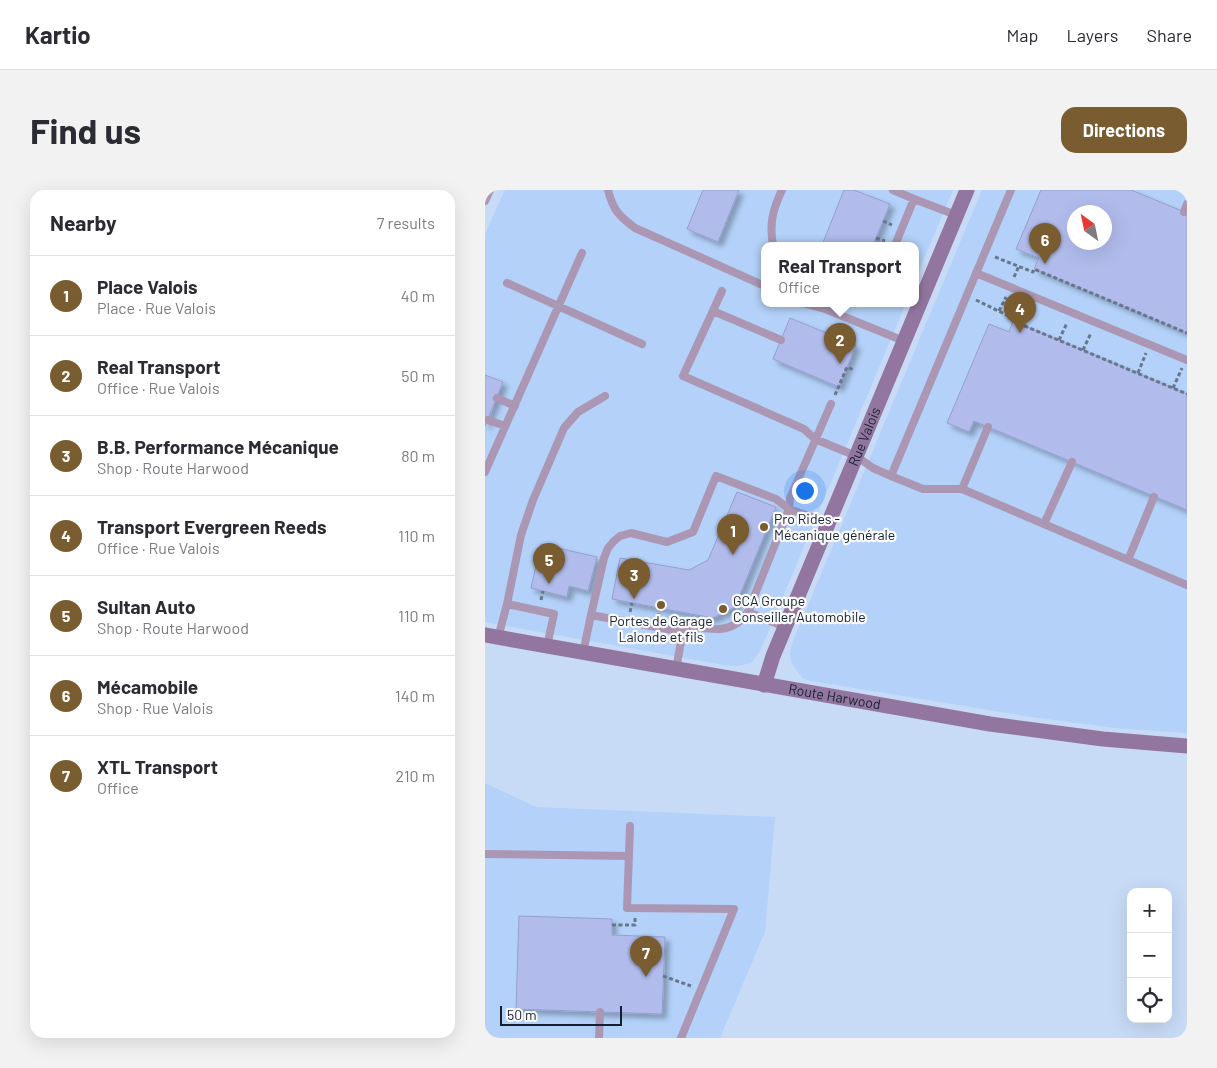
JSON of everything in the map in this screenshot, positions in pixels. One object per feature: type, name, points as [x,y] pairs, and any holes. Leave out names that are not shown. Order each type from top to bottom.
[{"type":"main road","name":"Rue Valois","points":[[919,299],[967,190]]},
{"type":"main road","name":"Rue Valois","points":[[764,685],[785,627],[904,341],[916,307]]},
{"type":"main road","name":"Route Harwood","points":[[492,636],[990,724],[1095,738],[1187,746]]},
{"type":"lane","points":[[485,201],[490,190]]},
{"type":"lane","points":[[608,190],[616,212],[635,228],[761,284]]},
{"type":"lane","points":[[773,242],[771,220],[774,206],[782,190]]},
{"type":"lane","points":[[893,190],[956,215]]},
{"type":"lane","points":[[891,476],[1011,190]]},
{"type":"lane","points":[[896,242],[914,199]]},
{"type":"lane","points":[[1184,212],[1187,204]]},
{"type":"lane","points":[[485,469],[515,406],[582,253]]},
{"type":"lane","points":[[976,273],[1186,360]]},
{"type":"lane","points":[[507,283],[642,344]]},
{"type":"lane","points":[[721,291],[683,376],[804,429],[815,440],[856,456],[873,468],[891,476],[923,489],[962,489],[1187,585]]},
{"type":"lane","points":[[817,307],[904,341]]},
{"type":"lane","points":[[713,311],[781,340]]},
{"type":"lane","points":[[492,636],[507,604],[521,535],[533,500],[564,428],[578,412],[605,396]]},
{"type":"lane","points":[[497,398],[515,406]]},
{"type":"lane","points":[[676,669],[684,625],[719,630],[728,628],[743,618],[748,612],[789,509],[790,498],[831,404]]},
{"type":"lane","points":[[488,420],[505,426]]},
{"type":"lane","points":[[962,489],[988,428]]},
{"type":"lane","points":[[485,448],[494,452]]},
{"type":"lane","points":[[1044,524],[1072,462]]},
{"type":"lane","points":[[583,653],[603,558],[614,540],[631,533],[667,542],[693,532],[716,476],[776,499],[789,509],[829,523]]},
{"type":"lane","points":[[1128,560],[1154,497]]},
{"type":"lane","points":[[507,604],[554,614],[547,646]]},
{"type":"lane","points":[[748,612],[785,627]]},
{"type":"lane","points":[[591,615],[683,632]]},
{"type":"lane","points":[[630,826],[627,908],[734,909],[681,1038]]},
{"type":"lane","points":[[485,854],[628,856]]},
{"type":"lane","points":[[599,1038],[600,1012]]},
{"type":"path","points":[[993,256],[1033,272],[1037,263]]},
{"type":"path","points":[[1034,269],[1187,333]]},
{"type":"path","points":[[972,298],[1015,319],[1011,327]]},
{"type":"path","points":[[1059,340],[1071,312]]},
{"type":"path","points":[[1013,321],[1187,394]]},
{"type":"path","points":[[1083,350],[1096,322]]},
{"type":"path","points":[[1138,373],[1149,344]]},
{"type":"path","points":[[1173,388],[1186,360]]},
{"type":"path","points":[[831,404],[847,368],[853,370]]},
{"type":"path","points":[[612,925],[635,925],[635,920]]},
{"type":"path","points":[[663,976],[682,982]]},
{"type":"shaded area","points":[[505,190],[953,190],[919,271],[919,242],[761,242],[761,307],[904,307],[764,642],[759,653],[751,663],[737,666],[724,665],[485,622],[485,234]]},
{"type":"shaded area","points":[[982,190],[1187,190],[1187,733],[1115,728],[1032,717],[811,681],[802,678],[791,662],[790,652]]},
{"type":"shaded area","points":[[485,783],[536,807],[775,817],[765,932],[720,1038],[485,1038]]},
{"type":"building","points":[[703,190],[739,190],[718,242],[687,229]]},
{"type":"building","points":[[844,190],[854,190],[890,204],[874,242],[823,242]]},
{"type":"building","points":[[1041,190],[1131,190],[1187,213],[1187,333],[1034,269],[1039,258],[1016,249]]},
{"type":"building","points":[[790,318],[856,345],[839,387],[773,359]]},
{"type":"building","points":[[1013,321],[1187,394],[1187,510],[974,421],[969,432],[947,423],[989,324],[1009,332]]},
{"type":"building","points":[[485,375],[503,382],[485,426]]},
{"type":"building","points":[[737,492],[776,507],[735,607],[713,618],[612,599],[620,558],[689,570],[708,560]]},
{"type":"building","points":[[541,544],[597,557],[588,591],[569,586],[567,597],[531,588]]},
{"type":"building","points":[[519,916],[612,919],[612,935],[665,937],[662,1014],[516,1009]]},
{"type":"place","name":"Mécamobile","points":[[1045,264]]},
{"type":"place","name":"Transport Evergreen Reeds","points":[[1020,333]]},
{"type":"place","name":"Real Transport","points":[[840,364]]},
{"type":"place","name":"Pro Rides - Mécanique générale","points":[[764,527]]},
{"type":"place","name":"Place Valois","points":[[733,555]]},
{"type":"place","name":"Sultan Auto","points":[[549,584]]},
{"type":"place","name":"B.B. Performance Mécanique","points":[[634,599]]},
{"type":"place","name":"Portes de Garage Lalonde et fils","points":[[661,605]]},
{"type":"place","name":"GCA Groupe Conseiller Automobile","points":[[723,609]]},
{"type":"place","name":"XTL Transport","points":[[646,977]]}]
